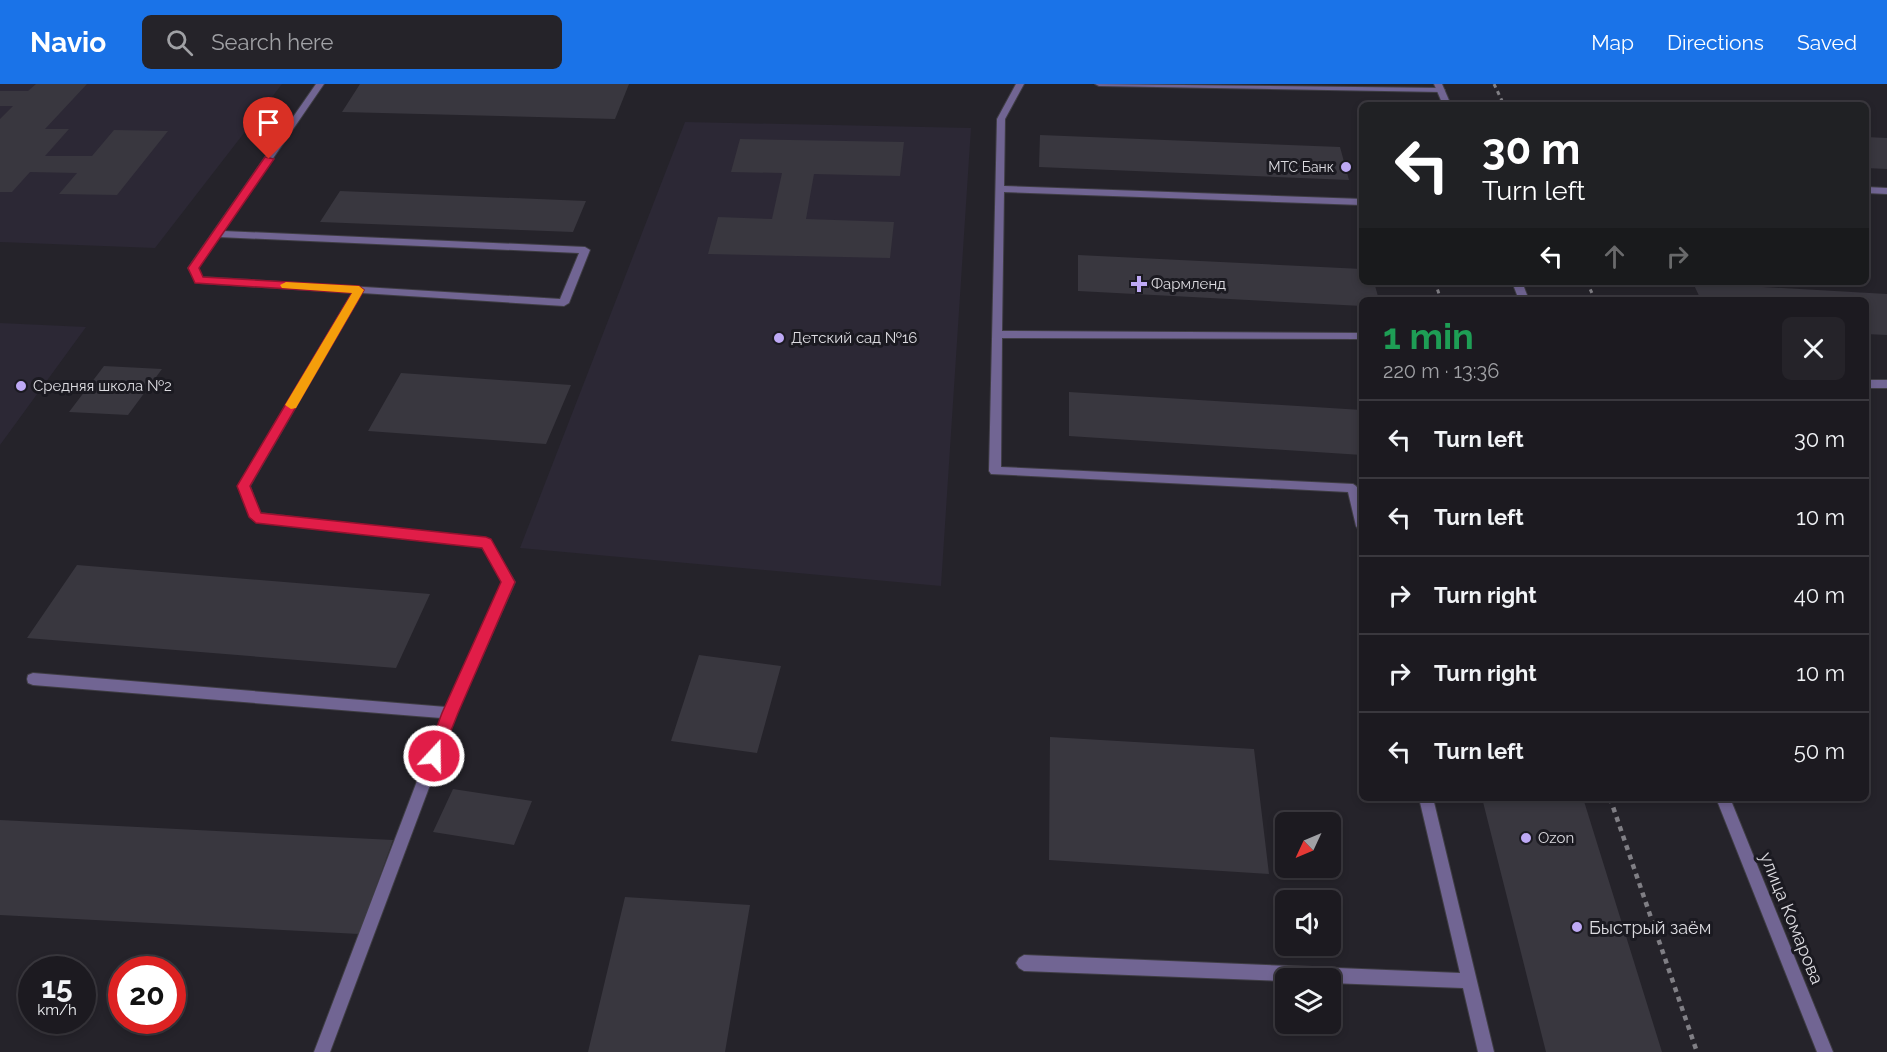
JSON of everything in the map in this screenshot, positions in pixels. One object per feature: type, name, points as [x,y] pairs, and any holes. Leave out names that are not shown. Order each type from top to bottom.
[{"type":"street","points":[[218,234],[585,250],[564,303],[199,280],[193,268],[320,84]]},
{"type":"street","points":[[1020,84],[1001,119],[995,471],[1353,488],[1359,513]]},
{"type":"street","points":[[1099,84],[1440,87],[1446,102]]},
{"type":"street","points":[[999,189],[1359,202]]},
{"type":"street","points":[[1869,190],[1887,191]]},
{"type":"street","points":[[322,1052],[450,713],[508,582],[486,543],[256,517],[244,486],[359,290]]},
{"type":"street","points":[[997,334],[1359,336]]},
{"type":"street","points":[[1869,384],[1887,384]]},
{"type":"street","points":[[33,679],[450,713]]},
{"type":"street","points":[[1427,801],[1486,1052]]},
{"type":"street","name":"улица Комарова","points":[[1724,801],[1825,1052]]},
{"type":"street","points":[[1024,963],[1469,981]]},
{"type":"path","points":[[1494,84],[1503,102]]},
{"type":"path","points":[[1611,801],[1697,1052]]},
{"type":"shaded area","points":[[0,84],[282,84],[155,248],[0,242]]},
{"type":"shaded area","name":"Детский сад №16","points":[[685,122],[971,128],[941,586],[520,548]]},
{"type":"shaded area","name":"Средняя школа №2","points":[[0,323],[86,327],[0,445]]},
{"type":"building","points":[[36,84],[87,84],[45,129],[69,129],[45,156],[92,156],[114,130],[168,131],[117,195],[59,194],[77,173],[30,172],[12,192],[0,192],[0,119],[13,106],[0,106],[0,91],[28,91]]},
{"type":"building","points":[[360,84],[629,84],[615,119],[342,112]]},
{"type":"building","points":[[1040,135],[1340,147],[1349,180],[1039,167]]},
{"type":"building","points":[[1869,137],[1887,138],[1887,169],[1869,168]]},
{"type":"building","points":[[740,139],[904,142],[900,176],[814,174],[806,219],[894,222],[890,258],[708,254],[718,217],[772,219],[782,173],[731,172]]},
{"type":"building","points":[[340,191],[586,201],[573,232],[320,222]]},
{"type":"building","points":[[1078,255],[1359,269],[1359,285],[1375,285],[1378,297],[1359,297],[1359,306],[1078,291]]},
{"type":"building","points":[[1694,285],[1887,294],[1887,335],[1869,334],[1869,297],[1700,297]]},
{"type":"building","points":[[104,366],[162,369],[128,415],[69,412]]},
{"type":"building","points":[[401,373],[571,385],[546,444],[368,431]]},
{"type":"building","points":[[1069,392],[1359,410],[1359,455],[1069,436]]},
{"type":"building","points":[[77,565],[430,594],[396,668],[27,638]]},
{"type":"building","points":[[699,655],[781,666],[757,753],[671,741]]},
{"type":"building","points":[[1050,737],[1254,749],[1269,874],[1049,860]]},
{"type":"building","points":[[453,789],[532,801],[514,845],[433,832]]},
{"type":"building","points":[[1483,801],[1584,801],[1662,1052],[1546,1052]]},
{"type":"building","points":[[0,820],[393,840],[359,934],[0,915]]},
{"type":"building","points":[[625,897],[750,905],[725,1052],[588,1052]]},
{"type":"slow traffic","points":[[286,285],[359,290],[291,405]]},
{"type":"place","name":"МТС Банк","points":[[1346,167]]},
{"type":"place","name":"Фармленд","points":[[1139,284]]},
{"type":"place","name":"Детский сад №16","points":[[779,338]]},
{"type":"place","name":"Средняя школа №2","points":[[21,386]]},
{"type":"place","name":"Ozon","points":[[1526,838]]},
{"type":"place","name":"Быстрый заём","points":[[1577,927]]},
{"type":"route","points":[[269,159],[193,268],[199,280],[359,290],[244,486],[256,517],[486,543],[508,582],[450,713],[434,756]]}]
